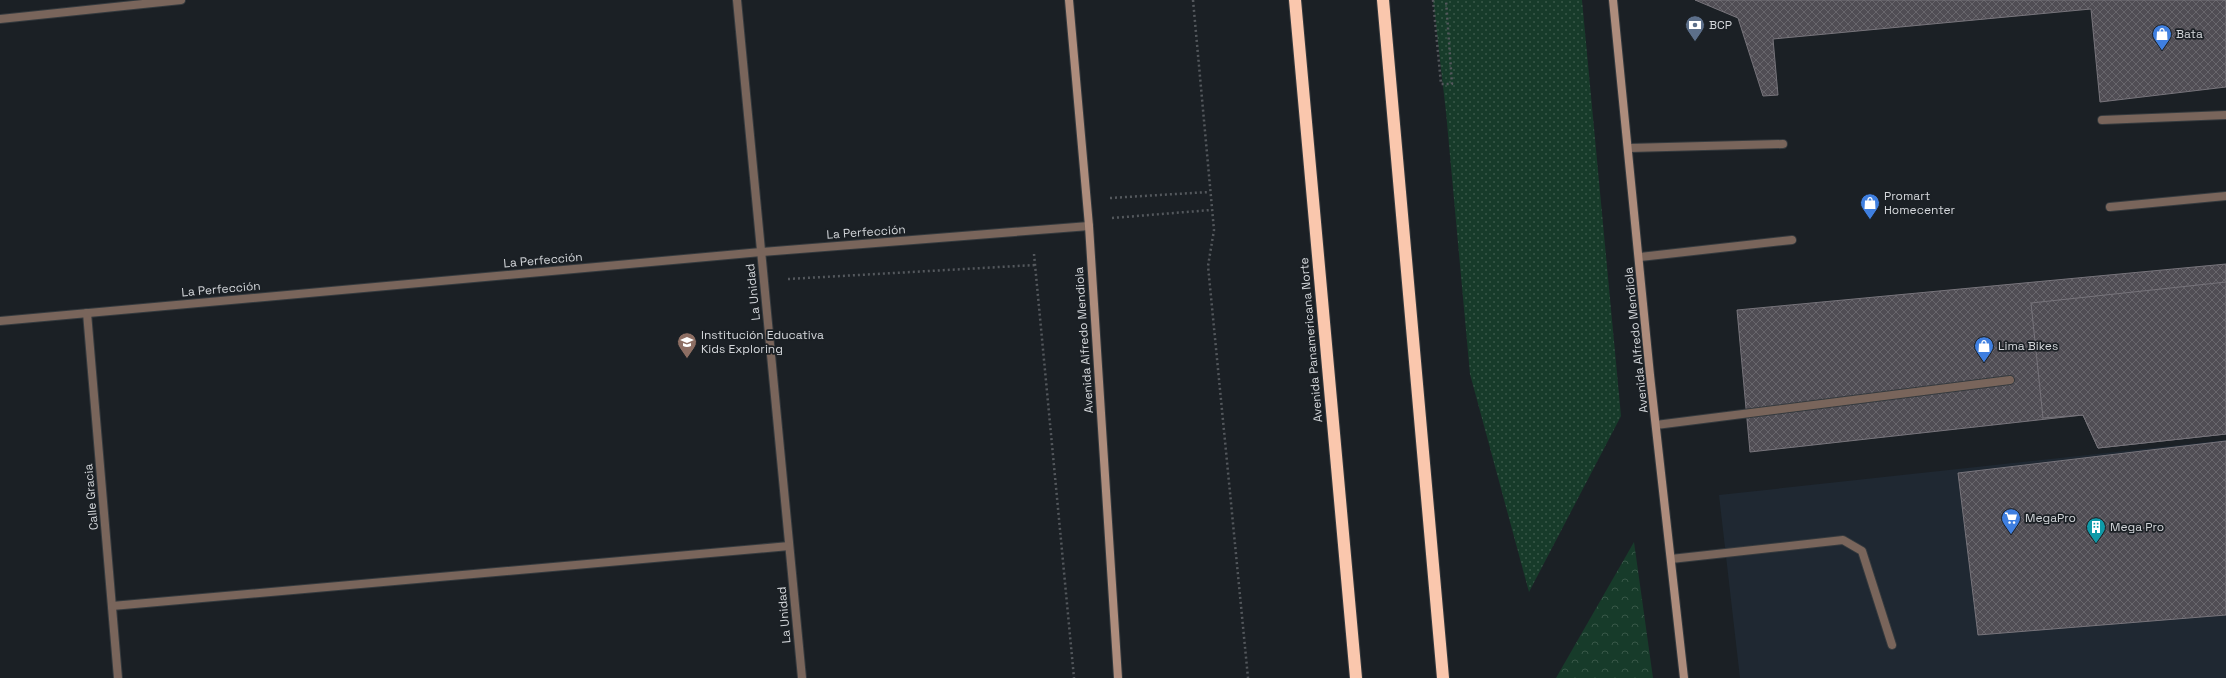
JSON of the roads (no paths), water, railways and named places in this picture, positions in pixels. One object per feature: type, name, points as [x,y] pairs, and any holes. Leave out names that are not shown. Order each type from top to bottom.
[{"type":"highway","name":"Avenida Panamericana Norte","points":[[1295,0],[1356,678]]},
{"type":"highway","points":[[1383,0],[1443,678]]},
{"type":"main road","name":"Avenida Alfredo Mendiola","points":[[1069,0],[1089,223],[1118,678]]},
{"type":"main road","name":"Avenida Alfredo Mendiola","points":[[1613,0],[1656,425],[1684,678]]},
{"type":"street","points":[[0,19],[147,1],[181,0]]},
{"type":"street","name":"La Unidad","points":[[737,0],[802,678]]},
{"type":"street","points":[[2102,120],[2226,115]]},
{"type":"street","points":[[1629,148],[1783,144]]},
{"type":"street","points":[[2110,207],[2226,196]]},
{"type":"street","name":"La Perfección","points":[[0,321],[761,252],[1032,230],[1089,223]]},
{"type":"street","points":[[1640,257],[1792,240]]},
{"type":"street","name":"Calle Gracia","points":[[87,313],[118,678]]},
{"type":"street","points":[[1656,425],[2010,380]]},
{"type":"street","points":[[1671,559],[1844,540],[1862,551],[1892,645]]},
{"type":"street","points":[[112,606],[790,546]]},
{"type":"street","points":[[1116,660],[1122,678]]},
{"type":"place","name":"BCP","points":[[1695,42]]},
{"type":"place","name":"Bata","points":[[2162,51]]},
{"type":"place","name":"Promart Homecenter","points":[[1870,220]]},
{"type":"place","name":"Institución Educativa Kids Exploring","points":[[687,359]]},
{"type":"place","name":"Lima Bikes","points":[[1984,363]]},
{"type":"place","name":"MegaPro","points":[[2011,535]]},
{"type":"place","name":"Mega Pro","points":[[2096,544]]}]
